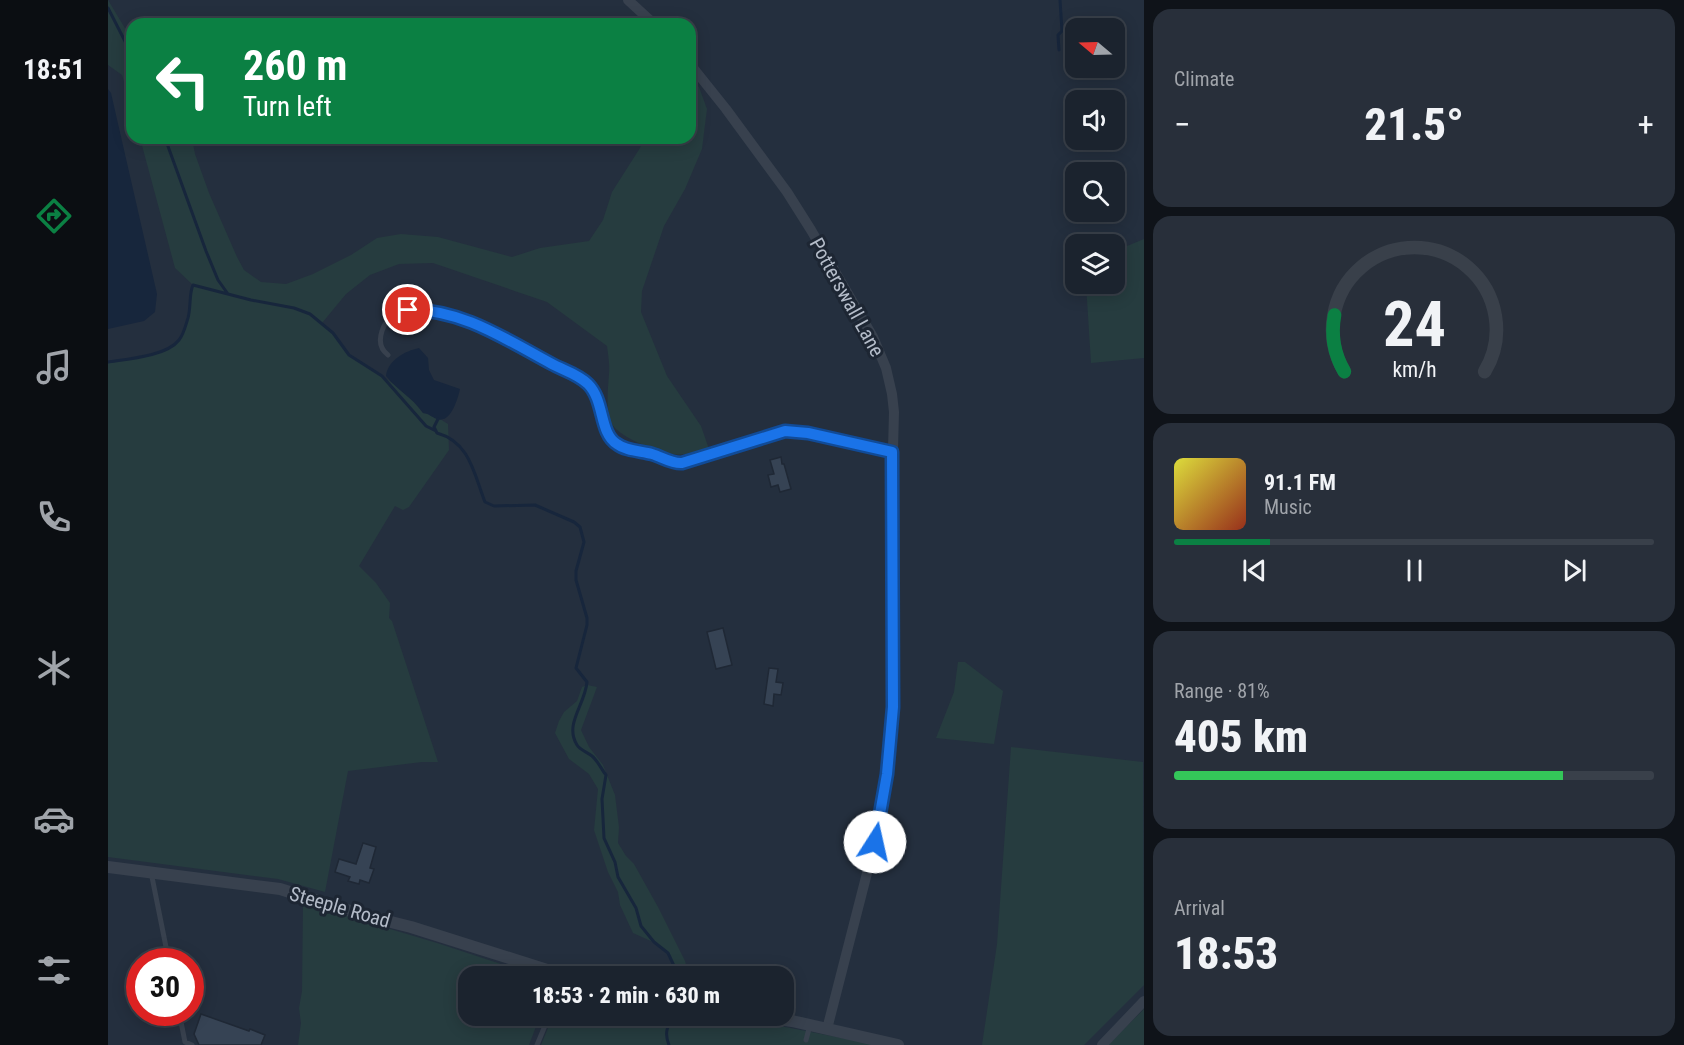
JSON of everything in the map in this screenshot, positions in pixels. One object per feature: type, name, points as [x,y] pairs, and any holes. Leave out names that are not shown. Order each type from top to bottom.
[{"type":"street","points":[[628,0],[648,18]]},
{"type":"street","name":"Potterswall Lane","points":[[696,72],[787,192],[873,337],[886,368],[892,394],[894,412],[892,740],[875,842],[827,1029]]},
{"type":"street","name":"Steeple Road","points":[[108,867],[212,876],[280,889],[363,915],[493,950],[537,966]]},
{"type":"street","points":[[1102,1045],[1144,1001]]},
{"type":"street","points":[[794,1022],[898,1045]]},
{"type":"lane","points":[[387,356],[381,346],[381,337],[387,320],[399,312],[424,309],[469,321],[578,376],[593,390],[600,404],[606,429],[617,445],[674,463],[682,463],[785,431],[808,433],[892,452]]},
{"type":"lane","points":[[152,872],[166,948]]},
{"type":"lane","points":[[806,1041],[810,1025]]},
{"type":"lane","points":[[182,1026],[185,1042],[192,1045]]},
{"type":"lane","points":[[537,1045],[545,1026]]},
{"type":"green space","points":[[108,0],[126,30],[126,89],[122,75],[108,65]]},
{"type":"green space","points":[[696,84],[707,109],[702,149],[685,189],[664,226],[642,291],[641,312],[667,376],[701,426],[709,449],[673,454],[647,447],[619,432],[613,426],[609,414],[607,346],[547,302],[433,263],[399,264],[370,275],[346,294],[322,323],[333,333],[349,355],[409,396],[423,413],[432,414],[448,424],[449,450],[409,507],[403,510],[395,506],[359,566],[376,583],[390,603],[389,618],[392,621],[438,762],[348,771],[325,892],[278,879],[108,857],[108,362],[166,351],[180,340],[189,316],[193,285],[175,268],[142,144],[193,144],[209,193],[244,270],[261,282],[286,284],[313,274],[351,255],[377,238],[401,234],[438,237],[512,257],[540,248],[589,241],[603,220],[612,192],[642,144],[696,144]]},
{"type":"green space","points":[[1144,239],[1144,358],[1091,363],[1087,294],[1125,294],[1125,247]]},
{"type":"green space","points":[[958,662],[965,662],[1003,691],[994,744],[936,738],[954,692]]},
{"type":"green space","points":[[587,685],[597,687],[581,730],[589,747],[603,765],[615,795],[619,827],[618,843],[634,864],[658,907],[686,966],[675,966],[665,950],[633,933],[620,905],[618,892],[608,872],[594,830],[598,789],[589,774],[569,759],[555,733],[564,712],[577,701],[582,687]]},
{"type":"green space","points":[[1011,747],[1143,762],[1144,985],[1084,1045],[982,1045],[997,944]]},
{"type":"green space","points":[[303,903],[507,966],[458,966],[458,1026],[536,1026],[529,1045],[298,1045],[302,991]]},
{"type":"green space","points":[[1144,1009],[1144,1045],[1108,1045]]},
{"type":"green space","points":[[549,1026],[780,1026],[878,1045],[541,1045]]},
{"type":"water","points":[[108,89],[111,93],[157,294],[155,312],[144,321],[108,329]]},
{"type":"water","points":[[419,348],[428,358],[429,370],[434,380],[460,389],[453,409],[442,420],[423,413],[386,376],[390,365],[398,357]]},
{"type":"building","points":[[781,457],[791,489],[780,492],[778,485],[771,487],[768,475],[774,474],[770,460]]},
{"type":"building","points":[[723,628],[732,665],[716,669],[707,632]]},
{"type":"building","points":[[769,668],[778,669],[776,682],[783,683],[781,695],[774,694],[773,706],[764,704]]},
{"type":"building","points":[[363,843],[376,847],[370,868],[374,869],[369,883],[360,880],[359,884],[348,881],[350,877],[335,872],[339,859],[356,864]]},
{"type":"building","points":[[204,1015],[265,1035],[261,1045],[199,1045],[194,1034],[197,1026],[204,1026]]},
{"type":"waterway","points":[[1059,50],[1058,35],[1062,31],[1060,0]]},
{"type":"waterway","points":[[108,8],[126,43]]},
{"type":"waterway","points":[[167,144],[206,251],[218,280],[228,294]]},
{"type":"waterway","points":[[108,362],[157,353],[166,350],[181,338],[189,314],[193,285],[294,308],[310,314],[333,333],[349,355],[382,376],[426,426],[436,431]]},
{"type":"waterway","points":[[438,419],[434,427],[437,433],[448,437],[464,451],[474,470],[485,502],[494,506],[535,505],[574,522],[580,527],[584,542],[576,571],[576,580],[587,625],[576,668],[587,682],[574,722],[574,737],[578,747],[594,758],[606,775],[602,799],[604,838],[615,862],[618,877],[636,908],[641,926],[654,942],[668,953],[674,966]]},
{"type":"waterway","points":[[668,1026],[669,1045]]},
{"type":"route","points":[[408,310],[424,309],[469,321],[578,376],[593,390],[600,404],[606,429],[617,445],[674,463],[679,464],[785,431],[808,433],[892,452],[892,740],[875,842]]}]
